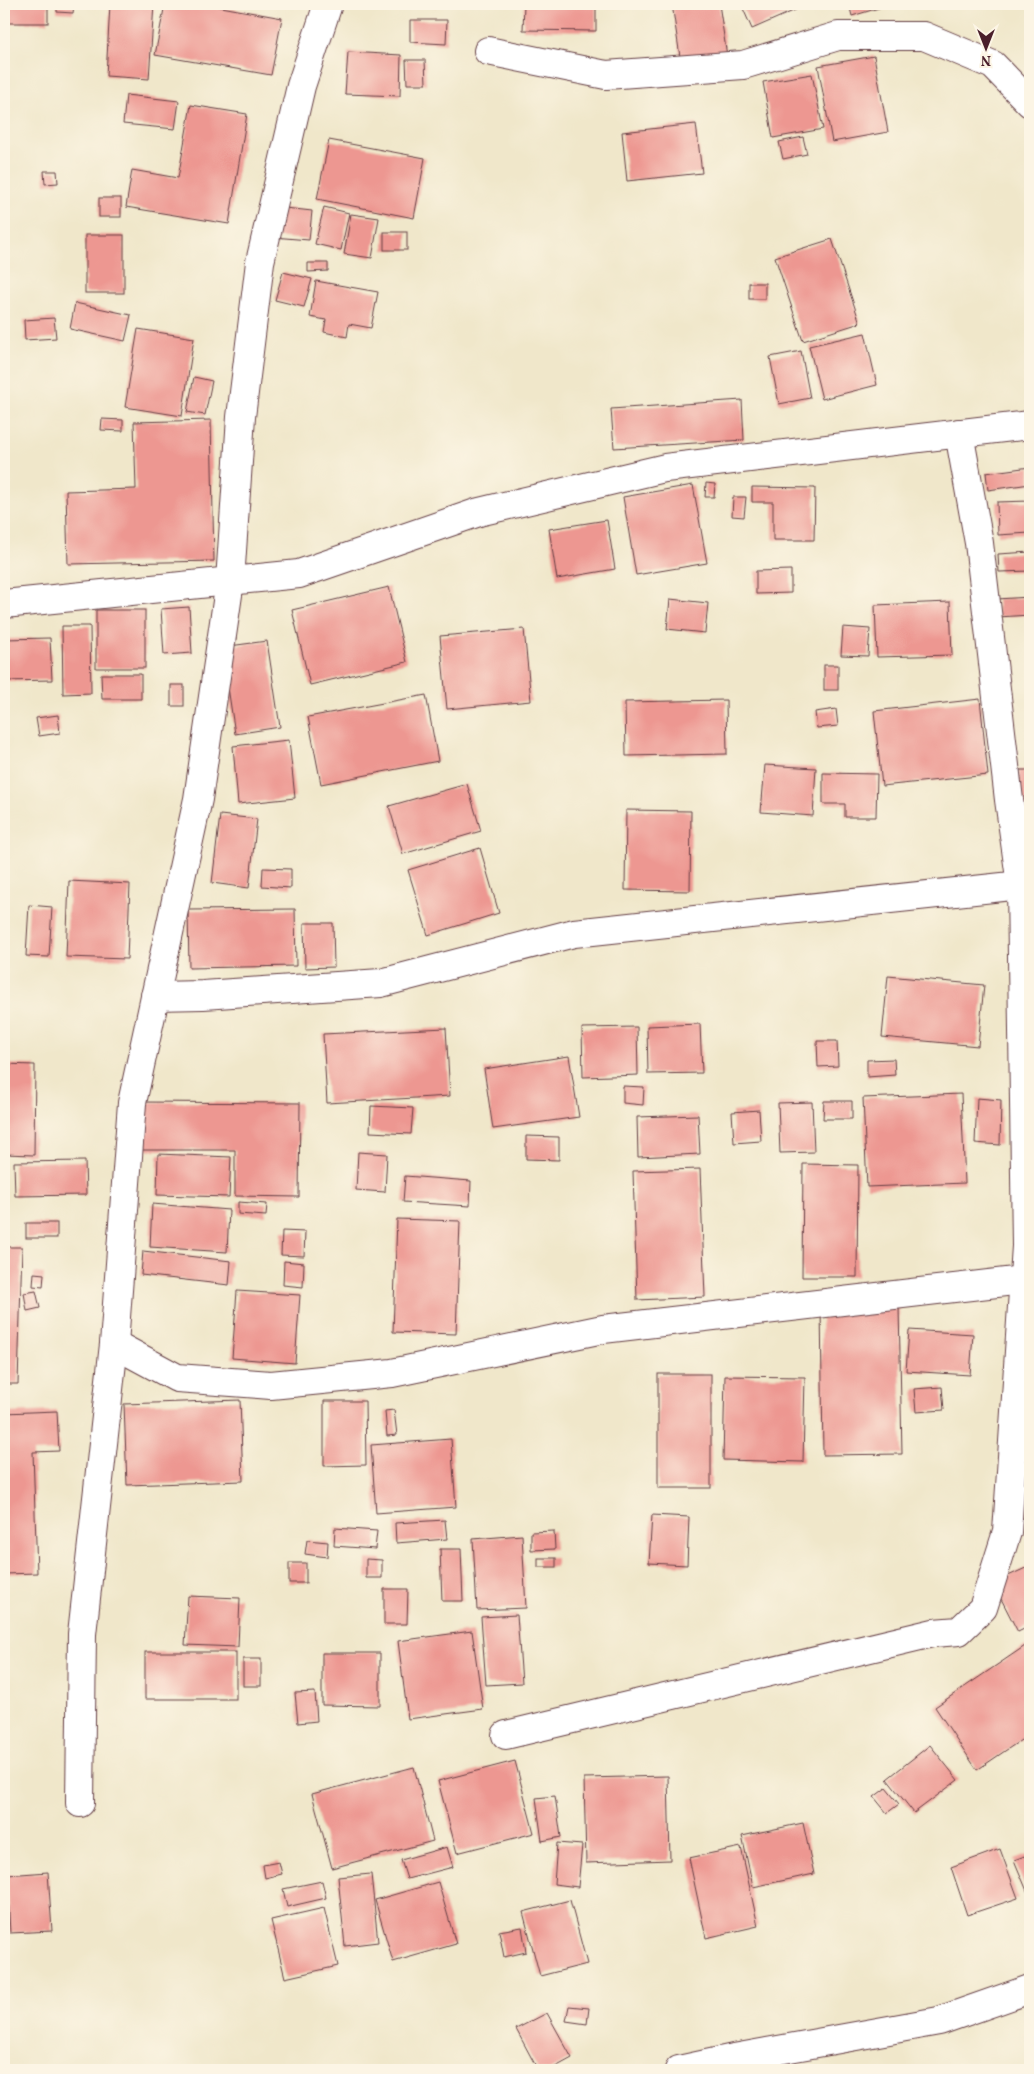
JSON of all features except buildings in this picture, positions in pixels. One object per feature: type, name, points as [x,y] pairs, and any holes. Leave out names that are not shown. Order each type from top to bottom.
[{"type":"street","points":[[80,1802],[82,1634],[114,1344],[132,1103],[198,799],[230,581],[241,418],[260,262],[301,86],[328,4]]},
{"type":"street","points":[[488,51],[606,75],[743,65],[838,36],[924,36],[993,65],[1030,103]]},
{"type":"street","points":[[4,604],[300,574],[478,512],[664,468],[1030,425]]},
{"type":"street","points":[[506,1735],[933,1633],[959,1631],[983,1608],[1007,1532],[1026,1246],[1021,885],[1009,800],[979,543],[959,433]]},
{"type":"street","points":[[155,996],[203,995],[381,983],[574,933],[1021,885]]},
{"type":"street","points":[[114,1344],[177,1378],[271,1385],[392,1373],[603,1329],[1023,1280]]},
{"type":"street","points":[[680,2070],[734,2058],[938,2021],[1030,1989]]}]
